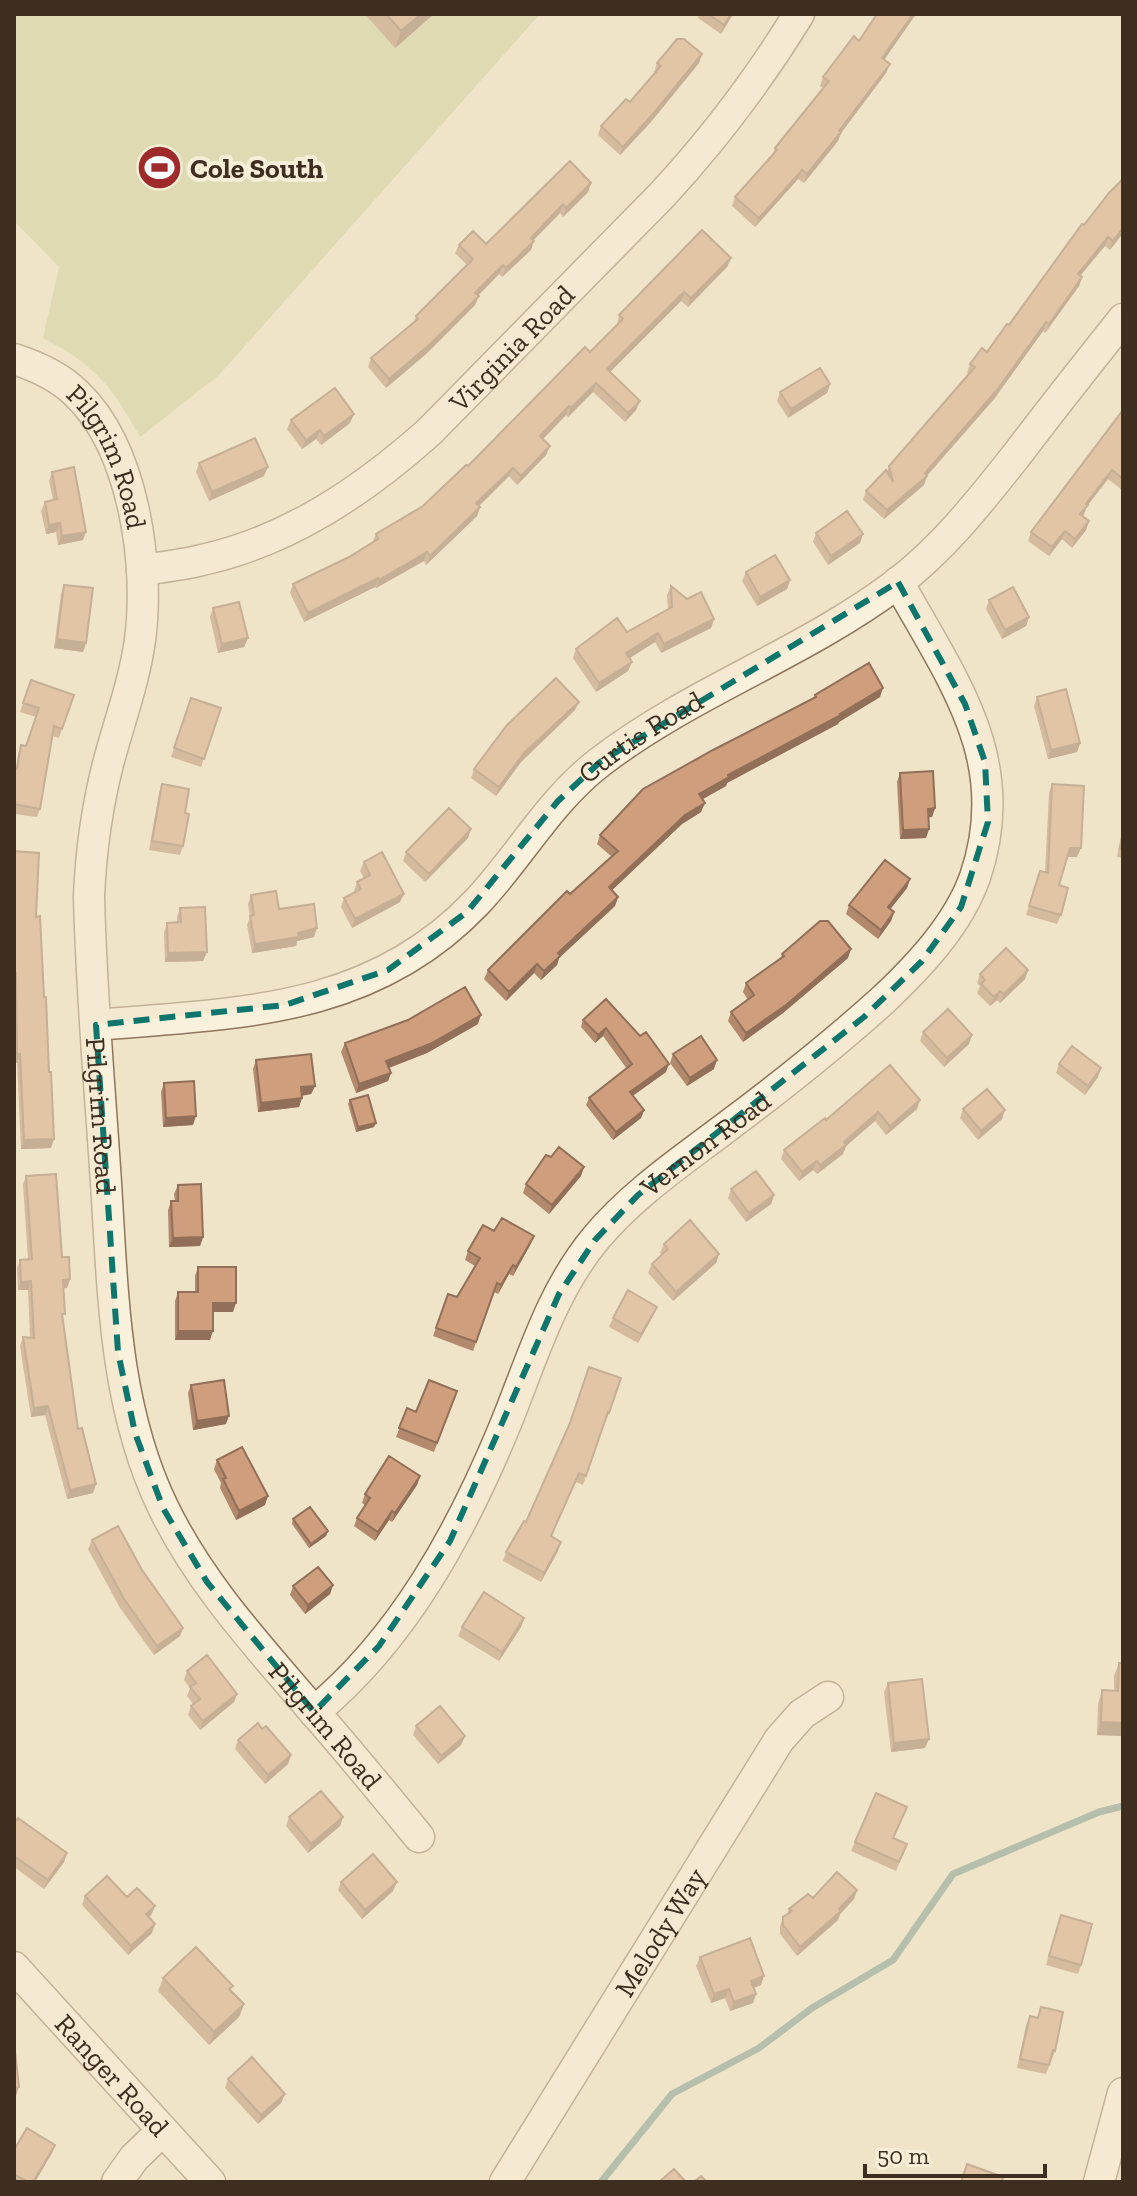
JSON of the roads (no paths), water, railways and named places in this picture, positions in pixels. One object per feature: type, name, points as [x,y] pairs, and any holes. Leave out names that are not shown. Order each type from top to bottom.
[{"type":"street","name":"Virginia Road","points":[[142,570],[204,560],[271,537],[338,503],[398,460],[429,432],[691,163],[743,97],[799,14]]},
{"type":"street","name":"Curtis Road","points":[[96,1025],[252,1011],[285,1005],[323,995],[388,970],[415,954],[467,912],[558,801],[600,762],[655,725],[842,620],[924,561],[970,513],[1123,319]]},
{"type":"street","name":"Pilgrim Road","points":[[14,359],[56,377],[77,393],[111,441],[131,500],[142,570],[143,603],[136,668],[94,831],[89,907],[118,1352],[135,1433],[163,1508],[192,1558],[233,1617],[419,1837]]},
{"type":"street","name":"Vernon Road","points":[[314,1712],[354,1677],[443,1553],[482,1479],[559,1294],[595,1240],[638,1195],[795,1075],[864,1017],[922,961],[961,907],[974,880],[988,822],[989,793],[985,762],[965,704],[898,582]]},
{"type":"street","name":"Melody Way","points":[[505,2182],[779,1740],[802,1714],[828,1697]]},
{"type":"street","name":"Ranger Road","points":[[14,1967],[210,2182]]},
{"type":"street","points":[[1099,2182],[1123,2093]]},
{"type":"street","points":[[117,2182],[134,2158],[162,2131]]},
{"type":"waterway","points":[[601,2182],[672,2094],[759,2048],[812,2008],[893,1960],[953,1874],[1099,1812],[1123,1806]]},
{"type":"place","name":"Cole South","points":[[159,168]]}]
